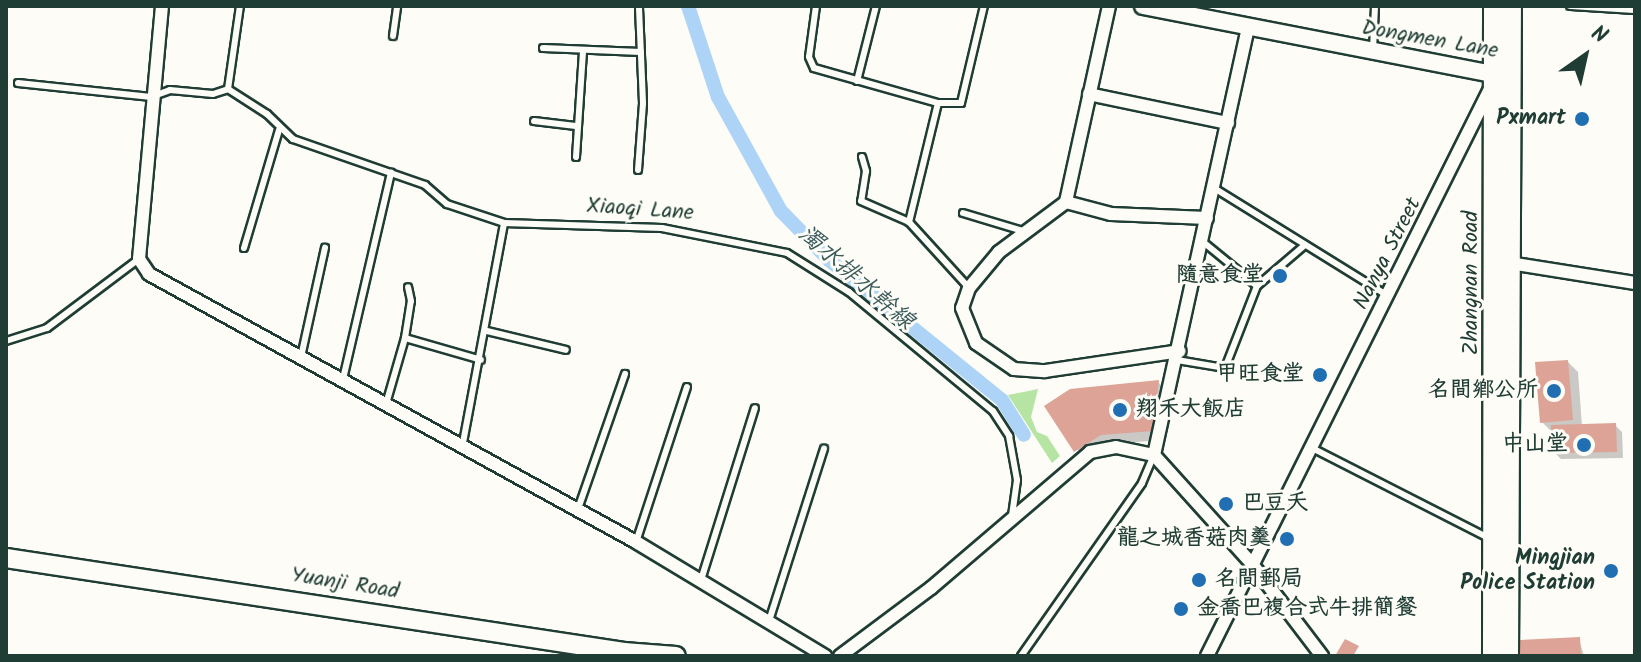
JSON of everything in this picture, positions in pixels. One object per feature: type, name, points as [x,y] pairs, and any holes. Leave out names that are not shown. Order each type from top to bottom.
[{"type":"main road","name":"Zhangnan Road","points":[[1493,656],[1501,546],[1510,263],[1503,76],[1494,6]]},
{"type":"main road","name":"Zhangnan Road","points":[[1508,656],[1501,546],[1503,76],[1511,6]]},
{"type":"main road","name":"Yuanji Road","points":[[6,558],[676,656]]},
{"type":"street","points":[[162,6],[151,97],[139,259],[169,289],[578,509],[825,656]]},
{"type":"street","points":[[1109,6],[1066,202],[999,252],[969,288],[962,308],[967,328],[976,343],[1014,369],[1045,371],[1178,356]]},
{"type":"street","name":"Dongmen Lane","points":[[1143,6],[1503,76]]},
{"type":"street","points":[[1154,455],[1248,27]]},
{"type":"street","name":"Nanya Street","points":[[1207,656],[1503,76]]},
{"type":"street","points":[[1089,94],[1228,123]]},
{"type":"street","points":[[1066,202],[1111,214],[1207,218]]},
{"type":"street","name":"Zhangnan Road","points":[[1510,263],[1635,283]]},
{"type":"street","points":[[840,656],[1012,521],[1090,452],[1116,447],[1154,455],[1252,564],[1322,656]]},
{"type":"lane","points":[[18,83],[151,97],[170,90],[213,94],[228,89],[240,6]]},
{"type":"lane","points":[[393,36],[397,6]]},
{"type":"lane","points":[[638,170],[639,6]]},
{"type":"lane","points":[[816,6],[809,34],[814,68],[938,103],[961,103],[984,6]]},
{"type":"lane","points":[[857,81],[876,6]]},
{"type":"lane","points":[[1373,53],[1375,6]]},
{"type":"lane","points":[[1570,6],[1635,10]]},
{"type":"lane","points":[[543,48],[641,52]]},
{"type":"lane","points":[[576,157],[583,51]]},
{"type":"lane","name":"Xiaoqi Lane","points":[[228,89],[267,114],[279,130],[425,185],[447,204],[504,223],[662,228],[787,253],[849,292],[993,411],[1009,436],[1017,480],[1012,521]]},
{"type":"lane","points":[[909,222],[938,103]]},
{"type":"lane","points":[[534,121],[576,126]]},
{"type":"lane","points":[[244,248],[279,130]]},
{"type":"lane","points":[[862,157],[866,171],[861,201],[909,222],[969,288]]},
{"type":"lane","points":[[342,383],[391,172]]},
{"type":"lane","points":[[1214,188],[1389,296]]},
{"type":"lane","points":[[963,213],[1027,232]]},
{"type":"lane","points":[[462,448],[487,331],[504,223]]},
{"type":"lane","points":[[1202,241],[1257,286]]},
{"type":"lane","points":[[1178,356],[1225,368],[1257,286],[1305,245]]},
{"type":"lane","points":[[300,360],[325,248]]},
{"type":"lane","points":[[6,341],[47,328],[139,259]]},
{"type":"lane","points":[[386,406],[405,338],[411,301],[408,287]]},
{"type":"lane","points":[[487,331],[566,350]]},
{"type":"lane","points":[[405,338],[481,360]]},
{"type":"lane","points":[[578,509],[625,374]]},
{"type":"lane","points":[[636,542],[687,387]]},
{"type":"lane","points":[[701,580],[755,408]]},
{"type":"lane","points":[[768,622],[824,449]]},
{"type":"lane","points":[[1314,449],[1501,546]]},
{"type":"lane","points":[[1022,656],[1142,483],[1154,455]]},
{"type":"green space","points":[[1038,389],[1031,417],[1037,432],[1047,436],[1060,456],[1052,463],[1008,395]]},
{"type":"building","name":"名間鄉公所","points":[[1568,360],[1573,420],[1540,423],[1535,362]]},
{"type":"building","name":"翔禾大飯店","points":[[1159,380],[1153,431],[1101,435],[1074,452],[1044,406],[1070,389]]},
{"type":"building","name":"中山堂","points":[[1616,423],[1617,452],[1552,453],[1551,425]]},
{"type":"building","points":[[1580,637],[1581,656],[1519,656],[1519,640]]},
{"type":"building","points":[[1345,639],[1359,646],[1353,656],[1335,656]]},
{"type":"waterway","name":"濁水排水幹線","points":[[688,6],[718,97],[781,211],[829,260],[1002,400],[1024,435]]},
{"type":"place","name":"Pxmart","points":[[1582,119]]},
{"type":"place","name":"隨意食堂","points":[[1280,276]]},
{"type":"place","name":"甲旺食堂","points":[[1320,375]]},
{"type":"place","name":"名間鄉公所","points":[[1554,391]]},
{"type":"place","name":"翔禾大飯店","points":[[1120,410]]},
{"type":"place","name":"中山堂","points":[[1584,445]]},
{"type":"place","name":"巴豆夭","points":[[1226,504]]},
{"type":"place","name":"龍之城香菇肉羹","points":[[1287,539]]},
{"type":"place","name":"Mingjian Police Station","points":[[1611,571]]},
{"type":"place","name":"名間郵局","points":[[1199,580]]},
{"type":"place","name":"金喬巴複合式牛排簡餐","points":[[1181,609]]}]
